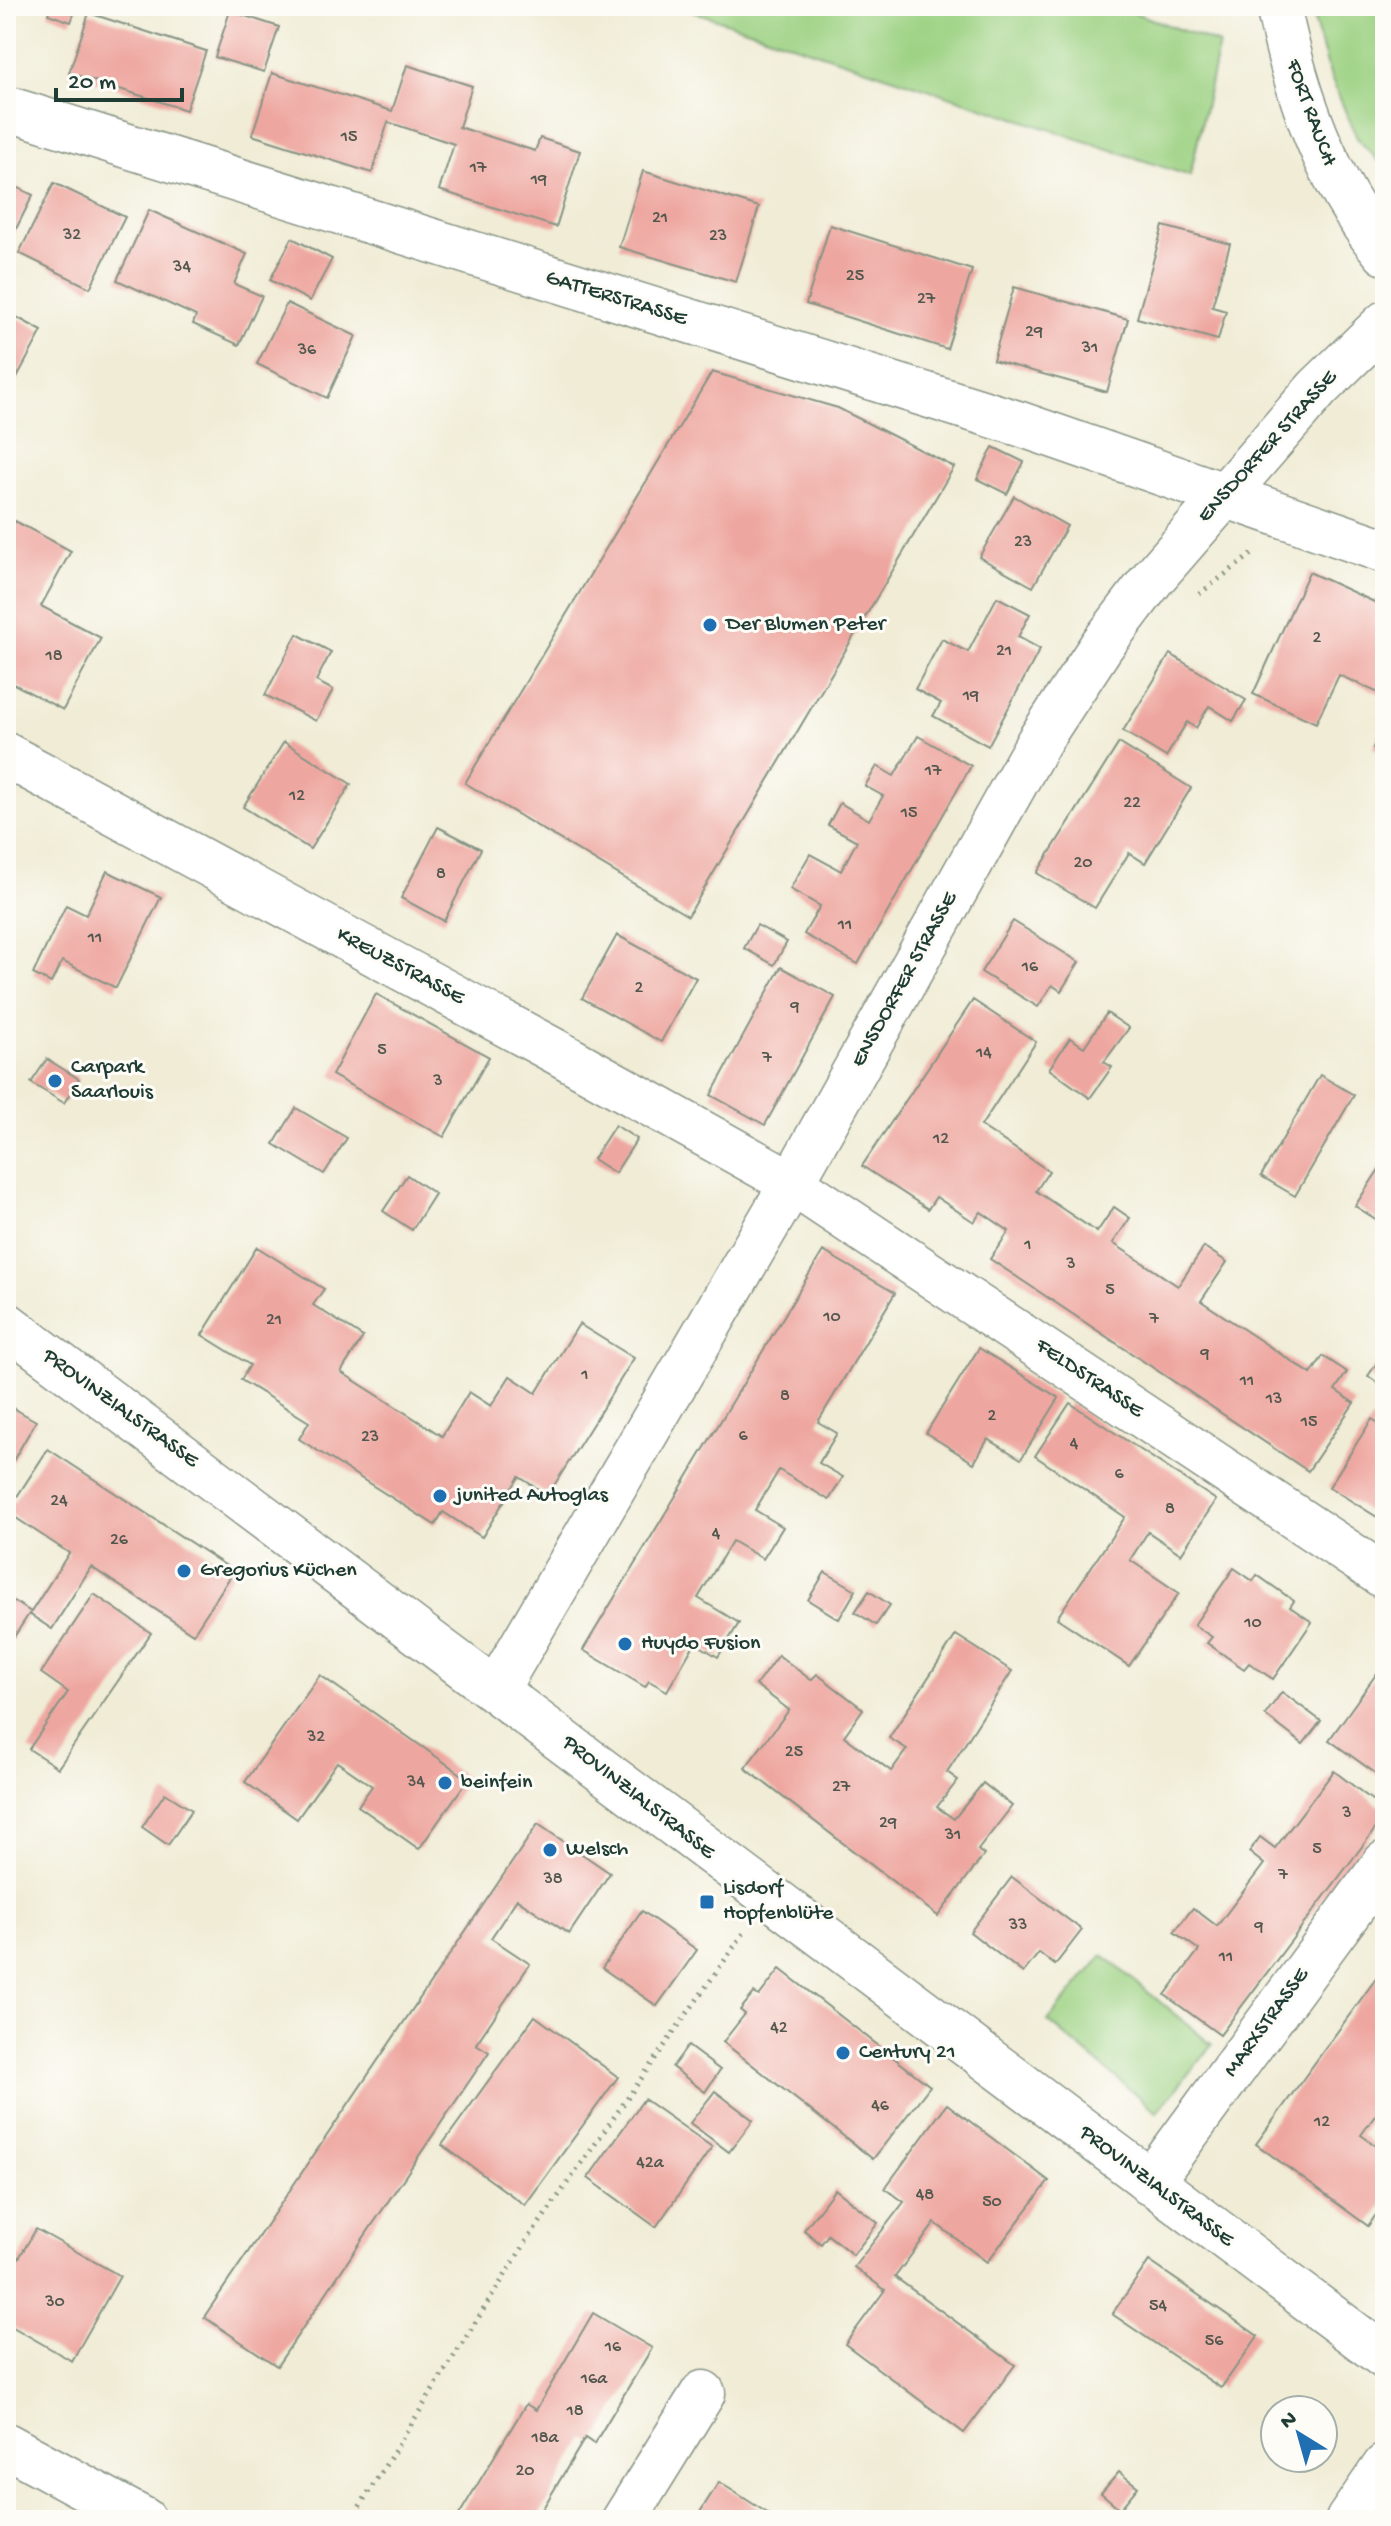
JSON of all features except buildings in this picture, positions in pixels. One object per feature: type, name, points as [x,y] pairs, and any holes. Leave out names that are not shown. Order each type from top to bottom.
[{"type":"street","name":"FORT RAUCH","points":[[1278,6],[1290,64],[1322,155],[1359,223],[1385,253]]},
{"type":"street","name":"GATTERSTRASSE","points":[[6,108],[1020,424],[1385,551]]},
{"type":"street","name":"ENSDORFER STRASSE","points":[[496,1690],[792,1183],[1039,741],[1102,645],[1224,494],[1318,388],[1385,323]]},
{"type":"street","name":"KREUZSTRASSE","points":[[6,755],[607,1079],[792,1183]]},
{"type":"street","name":"FELDSTRASSE","points":[[792,1183],[1385,1577]]},
{"type":"street","name":"PROVINZIALSTRASSE","points":[[6,1324],[496,1690],[768,1899],[1385,2357]]},
{"type":"street","name":"MARXSTRASSE","points":[[1150,2183],[1385,1863]]},
{"type":"street","points":[[624,2520],[703,2393]]},
{"type":"street","points":[[6,2445],[144,2520]]},
{"type":"street","points":[[1348,2520],[1385,2466]]},
{"type":"path","points":[[351,2520],[526,2242],[768,1899]]},
{"type":"green space","points":[[677,6],[1116,6],[1219,44],[1190,176]]},
{"type":"green space","points":[[1310,6],[1385,6],[1385,168],[1357,138],[1331,78]]},
{"type":"green space","points":[[1103,1955],[1212,2045],[1157,2112],[1048,2021]]},
{"type":"place","name":"Der Blumen Peter","points":[[710,625]]},
{"type":"place","name":"Carpark Saarlouis","points":[[55,1081]]},
{"type":"place","name":"junited Autoglas","points":[[440,1496]]},
{"type":"place","name":"Gregorius Küchen","points":[[184,1571]]},
{"type":"place","name":"Huydo Fusion","points":[[625,1644]]},
{"type":"place","name":"beinfein","points":[[445,1783]]},
{"type":"place","name":"Welsch","points":[[550,1850]]},
{"type":"place","name":"Lisdorf Hopfenblüte","points":[[707,1902]]},
{"type":"place","name":"Century 21","points":[[843,2053]]}]
